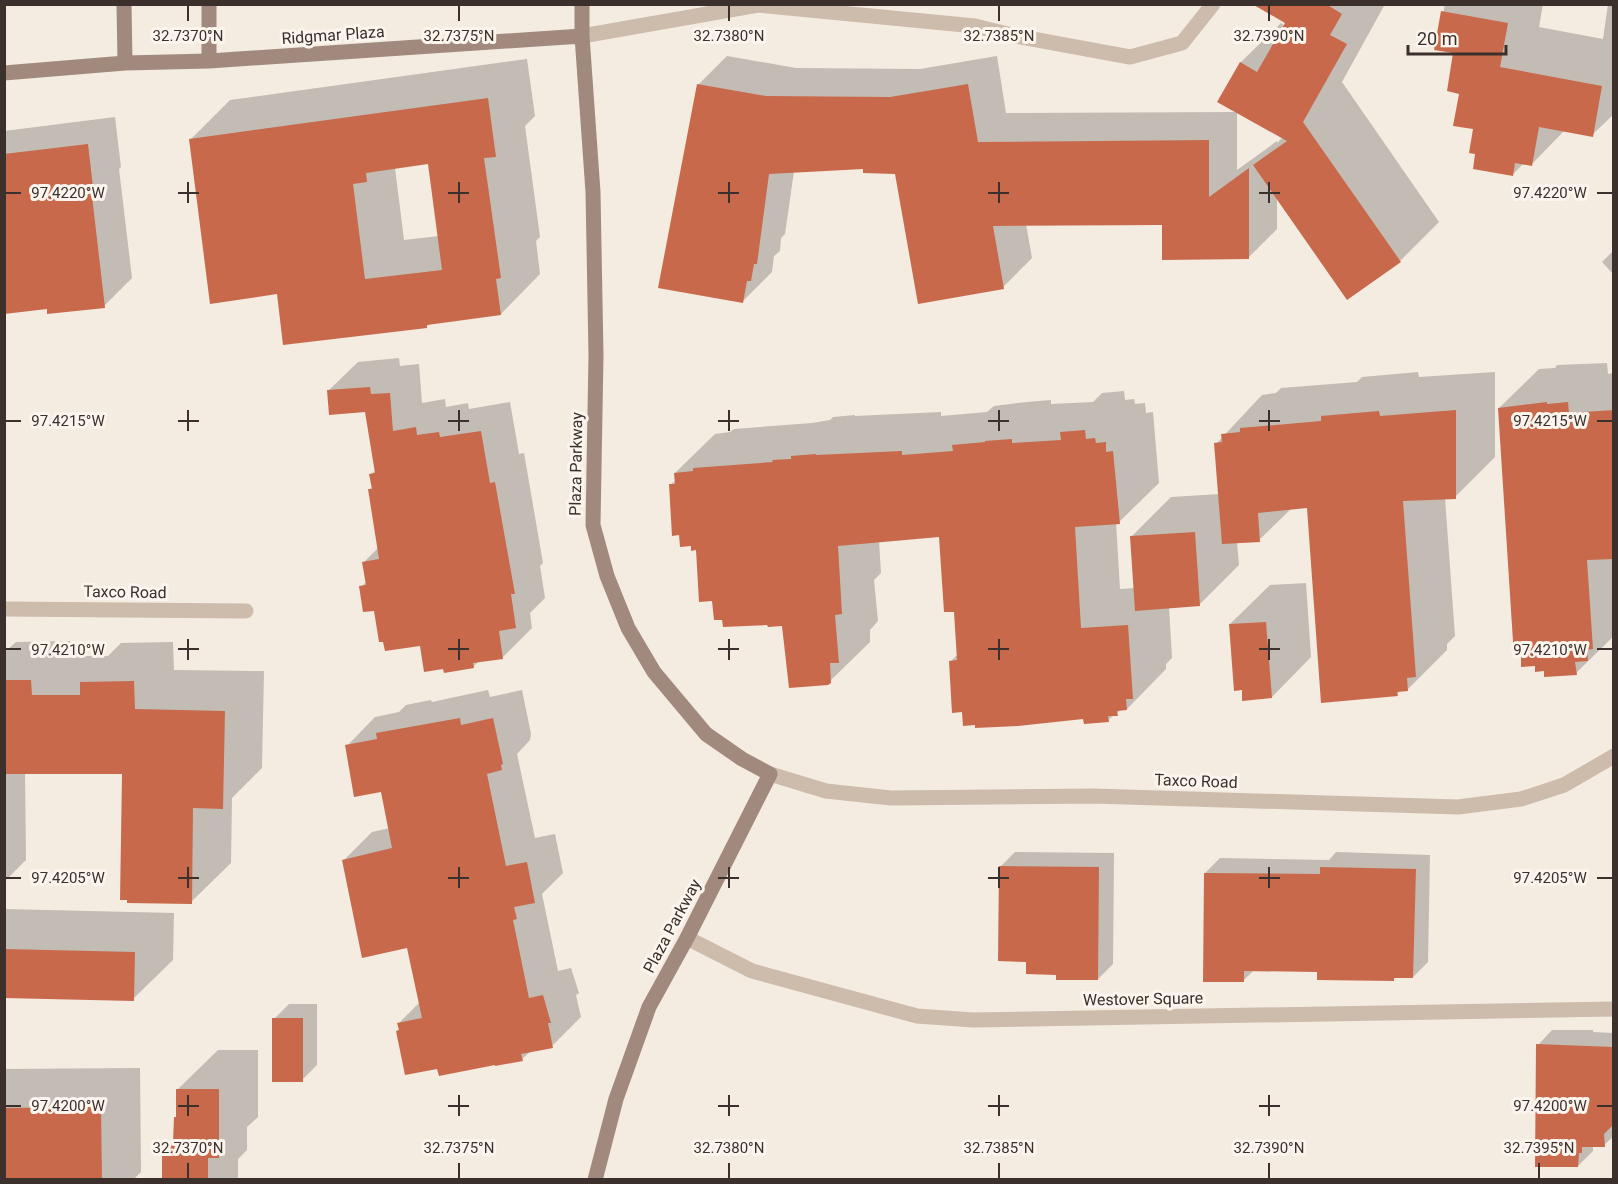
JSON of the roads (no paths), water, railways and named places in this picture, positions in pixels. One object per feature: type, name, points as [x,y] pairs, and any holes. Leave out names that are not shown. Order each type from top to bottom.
[{"type":"street","points":[[124,4],[125,63]]},
{"type":"street","points":[[209,4],[209,61]]},
{"type":"street","name":"Plaza Parkway","points":[[582,4],[593,204],[596,355],[592,525],[607,576],[628,628],[654,672],[706,734],[742,759],[770,774],[687,938],[649,1007],[616,1099],[595,1179]]},
{"type":"street","name":"Ridgmar Plaza","points":[[4,73],[125,63],[209,61],[582,36],[758,5],[975,26],[1130,57],[1182,43],[1213,4]]},
{"type":"street","name":"Taxco Road","points":[[4,609],[246,611]]},
{"type":"street","name":"Taxco Road","points":[[770,774],[826,791],[891,798],[1094,796],[1458,807],[1532,796],[1564,785],[1614,756]]},
{"type":"street","name":"Westover Square","points":[[687,938],[752,971],[917,1016],[974,1020],[1614,1009]]}]
